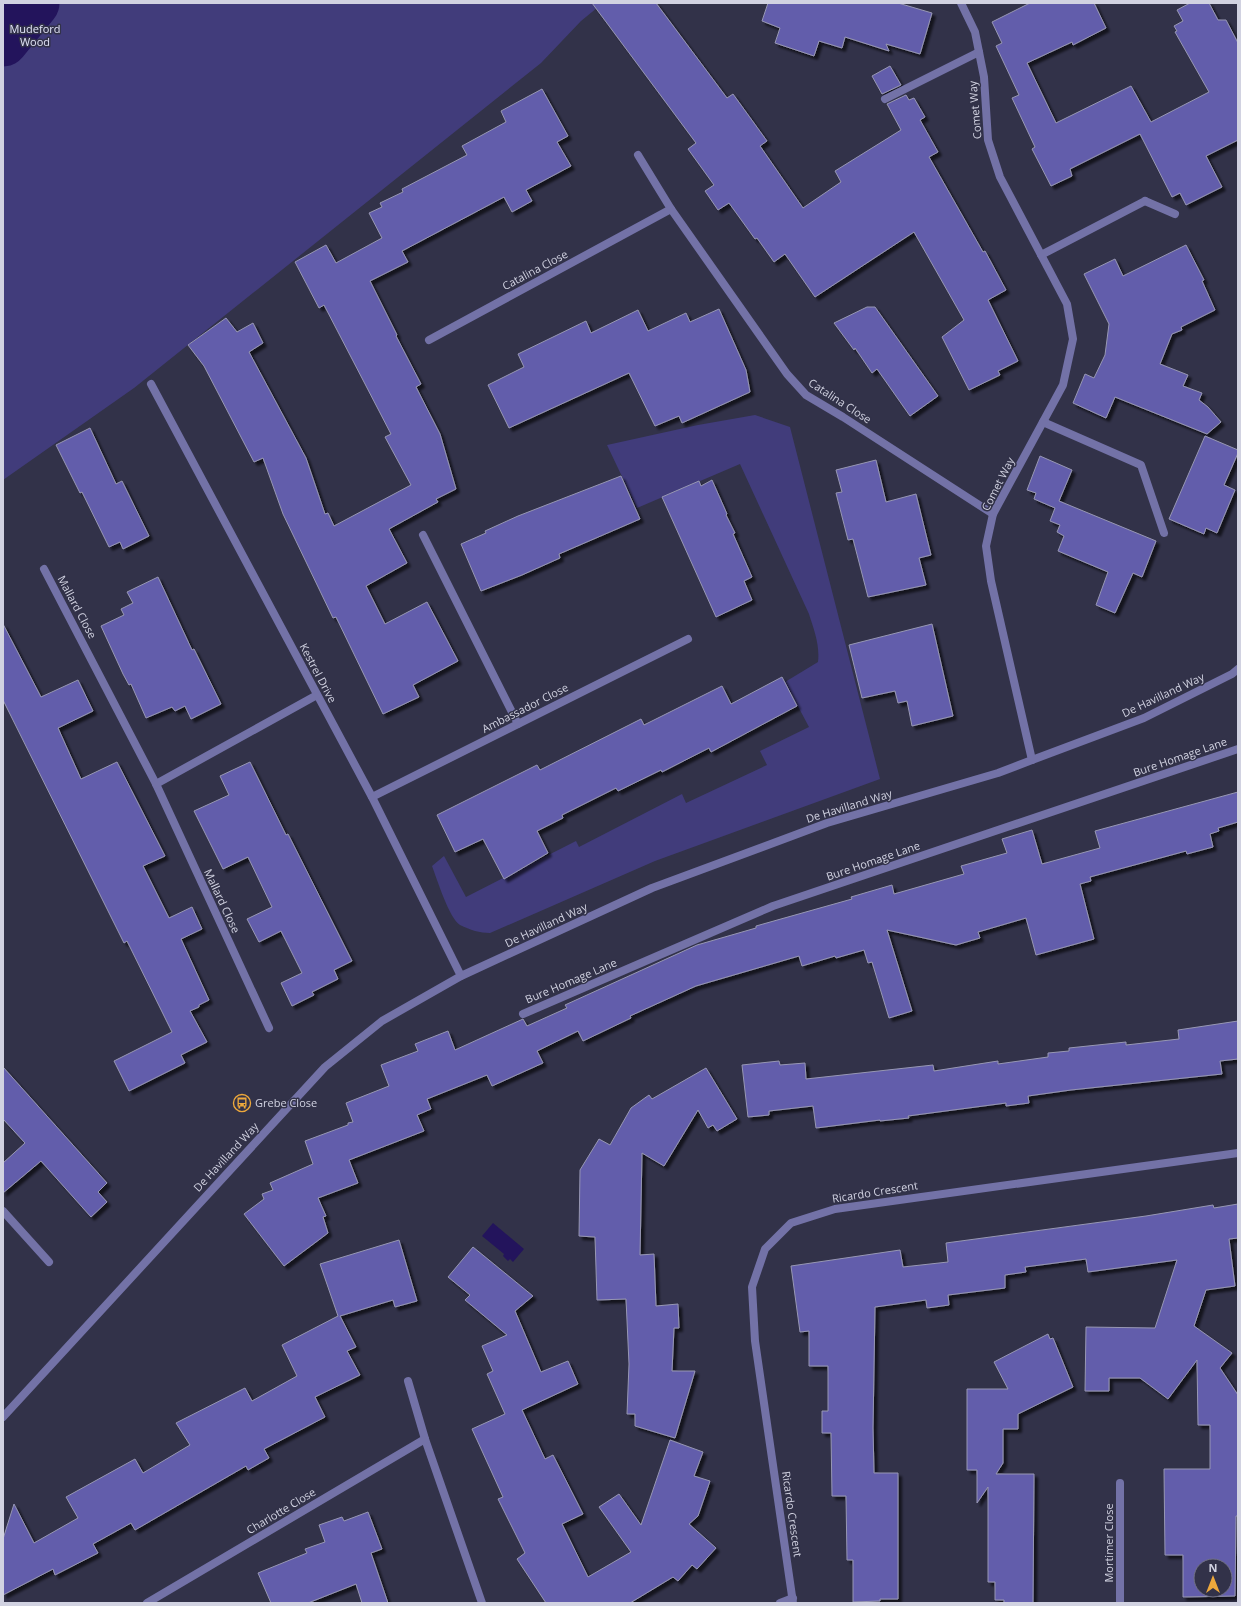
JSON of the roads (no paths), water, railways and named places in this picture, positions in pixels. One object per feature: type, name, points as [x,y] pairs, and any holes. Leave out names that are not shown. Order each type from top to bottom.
[{"type":"street","name":"Comet Way","points":[[961,3],[975,32],[984,77],[988,140],[1000,177],[1067,304],[1073,339],[1063,386],[993,514],[986,546],[991,581],[1032,760]]},
{"type":"street","points":[[885,98],[979,52]]},
{"type":"street","name":"Catalina Close","points":[[638,155],[671,209],[787,374],[806,395],[843,417],[993,514]]},
{"type":"street","points":[[1041,254],[1145,201],[1175,214]]},
{"type":"street","name":"Catalina Close","points":[[429,340],[671,209]]},
{"type":"street","name":"Kestrel Drive","points":[[150,384],[372,797],[461,976]]},
{"type":"street","points":[[1043,422],[1142,465],[1164,533]]},
{"type":"street","points":[[423,535],[518,724]]},
{"type":"street","name":"Mallard Close","points":[[44,569],[156,784],[269,1028]]},
{"type":"street","name":"Ambassador Close","points":[[372,797],[688,639]]},
{"type":"street","name":"De Havilland Way","points":[[3,1417],[325,1067],[382,1021],[461,976],[652,888],[827,823],[998,773],[1144,718],[1232,674],[1238,669]]},
{"type":"street","points":[[156,784],[317,695]]},
{"type":"street","name":"Bure Homage Lane","points":[[523,1014],[773,906],[1238,749]]},
{"type":"street","name":"Ricardo Crescent","points":[[793,1600],[755,1341],[752,1286],[765,1249],[791,1223],[835,1208],[1238,1153]]},
{"type":"street","points":[[3,1211],[49,1262]]},
{"type":"street","points":[[408,1381],[425,1439],[482,1603]]},
{"type":"street","name":"Charlotte Close","points":[[147,1603],[425,1439]]},
{"type":"street","name":"Mortimer Close","points":[[1120,1483],[1120,1603]]},
{"type":"street","points":[[780,1603],[793,1600]]},
{"type":"waterway","points":[[3,41],[34,3]]},
{"type":"place","name":"Grebe Close","points":[[242,1103]]},
{"type":"park label","name":"Mudeford Wood","points":[[35,35]]}]
